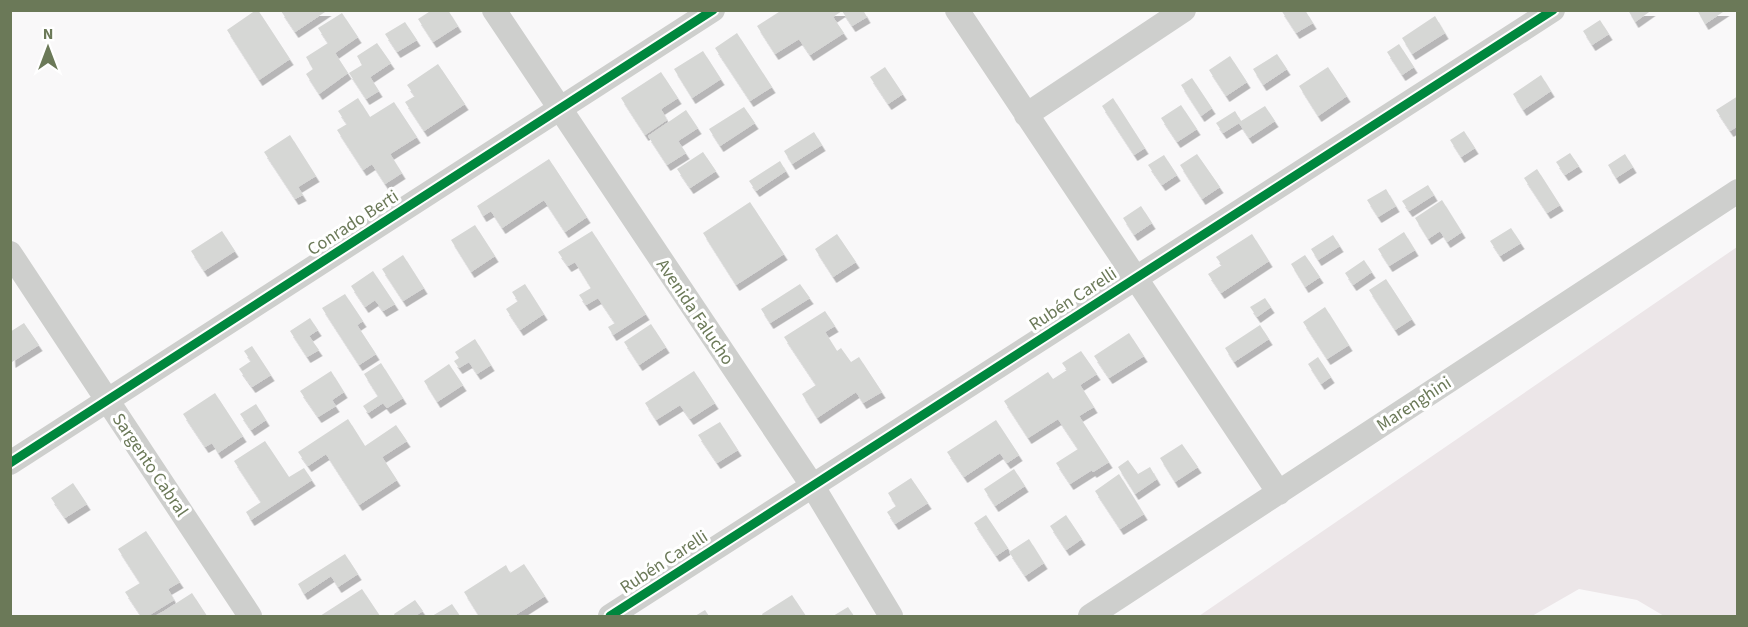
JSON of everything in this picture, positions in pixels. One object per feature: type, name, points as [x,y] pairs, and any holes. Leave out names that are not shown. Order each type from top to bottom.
[{"type":"street","name":"Avenida Falucho","points":[[494,10],[812,485],[891,616]]},
{"type":"street","name":"Conrado Berti","points":[[10,463],[713,10]]},
{"type":"street","name":"Rubén Carelli","points":[[957,10],[1279,493]]},
{"type":"street","points":[[1026,115],[1184,10]]},
{"type":"street","name":"Rubén Carelli","points":[[610,616],[1553,10]]},
{"type":"street","name":"Marenghini","points":[[1090,616],[1737,191]]},
{"type":"street","name":"Sargento Cabral","points":[[10,253],[250,616]]},
{"type":"shaded area","points":[[1737,247],[1737,616],[1664,616],[1637,600],[1579,589],[1532,616],[1199,616]]},
{"type":"building","points":[[256,10],[290,59],[259,80],[227,30]]},
{"type":"building","points":[[328,10],[295,32],[281,11]]},
{"type":"building","points":[[432,10],[448,10],[458,26],[433,42],[418,19]]},
{"type":"building","points":[[782,10],[863,10],[867,17],[852,26],[842,11],[833,17],[844,33],[810,55],[799,39],[775,54],[757,26]]},
{"type":"building","points":[[1281,10],[1305,10],[1313,23],[1296,33]]},
{"type":"building","points":[[1628,10],[1652,10],[1635,22]]},
{"type":"building","points":[[1697,10],[1726,10],[1705,24]]},
{"type":"building","points":[[342,13],[358,37],[335,53],[348,73],[319,94],[306,74],[313,69],[306,57],[328,43],[318,28]]},
{"type":"building","points":[[1435,16],[1445,33],[1412,54],[1402,38]]},
{"type":"building","points":[[1600,20],[1609,34],[1592,45],[1583,31]]},
{"type":"building","points":[[405,22],[417,40],[397,52],[385,34]]},
{"type":"building","points":[[737,33],[772,87],[750,101],[715,48]]},
{"type":"building","points":[[377,43],[391,63],[370,77],[379,91],[366,99],[349,73],[362,65],[357,56]]},
{"type":"building","points":[[1399,44],[1414,67],[1402,75],[1387,52]]},
{"type":"building","points":[[703,51],[721,79],[692,98],[674,69]]},
{"type":"building","points":[[1277,54],[1287,69],[1263,85],[1253,69]]},
{"type":"building","points":[[1230,56],[1247,82],[1226,96],[1209,70]]},
{"type":"building","points":[[438,64],[465,104],[424,131],[405,102],[415,96],[407,85]]},
{"type":"building","points":[[885,67],[903,94],[888,104],[870,77]]},
{"type":"building","points":[[1328,67],[1347,96],[1318,116],[1299,86]]},
{"type":"building","points":[[661,72],[678,98],[661,109],[667,120],[645,135],[621,98]]},
{"type":"building","points":[[1541,75],[1551,91],[1523,110],[1513,94]]},
{"type":"building","points":[[1192,78],[1212,108],[1201,116],[1181,85]]},
{"type":"building","points":[[1738,96],[1738,126],[1730,131],[1716,110]]},
{"type":"building","points":[[358,98],[370,117],[394,102],[417,137],[390,154],[402,173],[385,184],[372,164],[363,170],[337,130],[347,124],[338,111]]},
{"type":"building","points":[[1113,98],[1145,148],[1134,155],[1102,106]]},
{"type":"building","points":[[1181,105],[1197,129],[1177,142],[1161,118]]},
{"type":"building","points":[[1265,106],[1275,121],[1249,138],[1239,123],[1223,133],[1216,123],[1235,111],[1241,121]]},
{"type":"building","points":[[744,107],[755,123],[720,146],[709,129]]},
{"type":"building","points":[[686,110],[698,128],[678,141],[686,153],[667,165],[648,136]]},
{"type":"building","points":[[1464,131],[1475,148],[1461,157],[1450,140]]},
{"type":"building","points":[[814,132],[822,145],[792,164],[784,151]]},
{"type":"building","points":[[290,135],[316,176],[298,187],[303,195],[295,199],[264,152]]},
{"type":"building","points":[[703,152],[716,171],[690,188],[677,169]]},
{"type":"building","points":[[1570,153],[1579,166],[1565,175],[1556,162]]},
{"type":"building","points":[[1197,154],[1220,187],[1202,199],[1180,165]]},
{"type":"building","points":[[1625,154],[1633,167],[1616,178],[1608,165]]},
{"type":"building","points":[[1164,155],[1177,175],[1162,185],[1148,165]]},
{"type":"building","points":[[549,159],[587,217],[565,232],[544,200],[502,228],[491,211],[483,216],[477,206]]},
{"type":"building","points":[[780,161],[786,171],[756,191],[749,181]]},
{"type":"building","points":[[1537,169],[1560,205],[1547,213],[1524,178]]},
{"type":"building","points":[[1428,185],[1434,195],[1409,211],[1402,201]]},
{"type":"building","points":[[1386,189],[1396,206],[1378,217],[1367,200]]},
{"type":"building","points":[[1442,200],[1462,232],[1447,242],[1440,231],[1428,239],[1415,218]]},
{"type":"building","points":[[750,202],[784,254],[736,285],[703,233]]},
{"type":"building","points":[[1141,206],[1152,223],[1134,235],[1123,218]]},
{"type":"building","points":[[475,225],[495,256],[471,272],[451,240]]},
{"type":"building","points":[[1511,228],[1521,243],[1500,256],[1490,241]]},
{"type":"building","points":[[222,231],[235,251],[204,271],[191,251]]},
{"type":"building","points":[[592,231],[646,314],[613,335],[608,327],[615,323],[598,298],[586,305],[579,295],[591,288],[575,262],[568,266],[558,252]]},
{"type":"building","points":[[1404,232],[1415,250],[1389,266],[1378,249]]},
{"type":"building","points":[[837,234],[856,262],[833,277],[815,249]]},
{"type":"building","points":[[1252,234],[1269,261],[1221,293],[1208,274],[1222,265],[1216,257]]},
{"type":"building","points":[[1333,235],[1340,246],[1318,260],[1311,249]]},
{"type":"building","points":[[403,255],[424,288],[403,301],[382,269]]},
{"type":"building","points":[[1305,255],[1320,277],[1305,287],[1291,264]]},
{"type":"building","points":[[1364,260],[1372,272],[1353,285],[1345,273]]},
{"type":"building","points":[[373,271],[395,304],[383,311],[375,300],[365,307],[351,286]]},
{"type":"building","points":[[1386,279],[1412,319],[1395,330],[1369,290]]},
{"type":"building","points":[[525,284],[544,314],[520,330],[506,309],[518,301],[512,292]]},
{"type":"building","points":[[800,284],[810,298],[770,323],[761,309]]},
{"type":"building","points":[[345,294],[363,321],[357,325],[376,354],[359,365],[322,308]]},
{"type":"building","points":[[1265,298],[1271,307],[1257,317],[1250,307]]},
{"type":"building","points":[[1325,307],[1349,345],[1327,359],[1303,322]]},
{"type":"building","points":[[825,311],[835,326],[825,332],[837,351],[841,348],[851,362],[859,357],[882,392],[863,403],[856,392],[817,418],[802,394],[816,385],[784,337]]},
{"type":"building","points":[[310,318],[318,330],[309,336],[319,350],[307,357],[290,331]]},
{"type":"building","points":[[24,323],[39,345],[12,362],[10,332]]},
{"type":"building","points":[[651,324],[666,347],[639,365],[624,342]]},
{"type":"building","points":[[1260,325],[1269,339],[1234,362],[1225,348]]},
{"type":"building","points":[[1129,333],[1144,356],[1109,378],[1094,356]]},
{"type":"building","points":[[475,339],[491,365],[477,374],[469,362],[459,368],[454,361],[459,358],[455,352]]},
{"type":"building","points":[[252,346],[271,375],[252,387],[239,369],[251,361],[244,351]]},
{"type":"building","points":[[1081,351],[1097,374],[1080,385],[1094,407],[1079,416],[1109,462],[1070,484],[1056,463],[1078,449],[1058,419],[1028,438],[1004,401],[1048,372],[1053,379],[1067,370],[1062,363]]},
{"type":"building","points":[[1318,357],[1331,377],[1321,384],[1308,364]]},
{"type":"building","points":[[381,363],[403,398],[387,408],[383,403],[368,413],[363,406],[378,396],[364,374]]},
{"type":"building","points":[[449,364],[463,385],[437,402],[424,381]]},
{"type":"building","points":[[331,371],[344,392],[332,400],[336,406],[318,417],[300,391]]},
{"type":"building","points":[[694,371],[715,403],[690,419],[680,405],[656,420],[645,403]]},
{"type":"building","points":[[215,393],[243,436],[218,453],[212,443],[205,447],[183,414]]},
{"type":"building","points":[[256,404],[266,420],[251,430],[240,414]]},
{"type":"building","points":[[348,419],[365,446],[396,425],[407,441],[382,457],[397,480],[359,505],[326,454],[308,466],[298,452]]},
{"type":"building","points":[[996,420],[1019,455],[1007,463],[1000,453],[964,477],[947,452]]},
{"type":"building","points":[[720,422],[738,450],[717,463],[698,435]]},
{"type":"building","points":[[265,441],[289,477],[304,468],[312,480],[251,520],[246,512],[261,502],[234,461]]},
{"type":"building","points":[[1182,444],[1198,467],[1175,482],[1160,458]]},
{"type":"building","points":[[1128,460],[1138,474],[1150,467],[1157,479],[1135,494],[1118,467]]},
{"type":"building","points":[[1014,469],[1025,486],[995,506],[984,489]]},
{"type":"building","points":[[1119,474],[1144,514],[1120,529],[1095,491]]},
{"type":"building","points":[[911,478],[928,503],[895,524],[887,512],[896,506],[888,493]]},
{"type":"building","points":[[73,483],[87,504],[65,518],[51,498]]},
{"type":"building","points":[[986,515],[1008,548],[996,556],[974,523]]},
{"type":"building","points":[[1066,515],[1082,539],[1066,550],[1050,526]]},
{"type":"building","points":[[146,531],[180,582],[168,589],[174,600],[148,616],[141,616],[125,592],[140,583],[118,549]]},
{"type":"building","points":[[1029,539],[1044,563],[1025,576],[1009,552]]},
{"type":"building","points":[[345,554],[358,574],[338,587],[331,576],[304,594],[298,584]]},
{"type":"building","points":[[524,564],[545,596],[514,616],[479,616],[464,592],[506,565],[510,573]]},
{"type":"building","points":[[362,589],[380,616],[320,616]]},
{"type":"building","points":[[192,593],[207,616],[155,616],[164,611]]},
{"type":"building","points":[[792,595],[806,616],[763,616],[762,614]]},
{"type":"building","points":[[415,600],[423,611],[415,616],[395,616],[394,614]]},
{"type":"building","points":[[452,604],[460,616],[432,616],[444,609]]},
{"type":"building","points":[[848,607],[854,616],[833,616]]},
{"type":"building","points":[[705,610],[709,616],[695,616]]},
{"type":"cycle path","points":[[10,463],[713,10]]},
{"type":"cycle path","points":[[610,616],[1553,10]]}]
